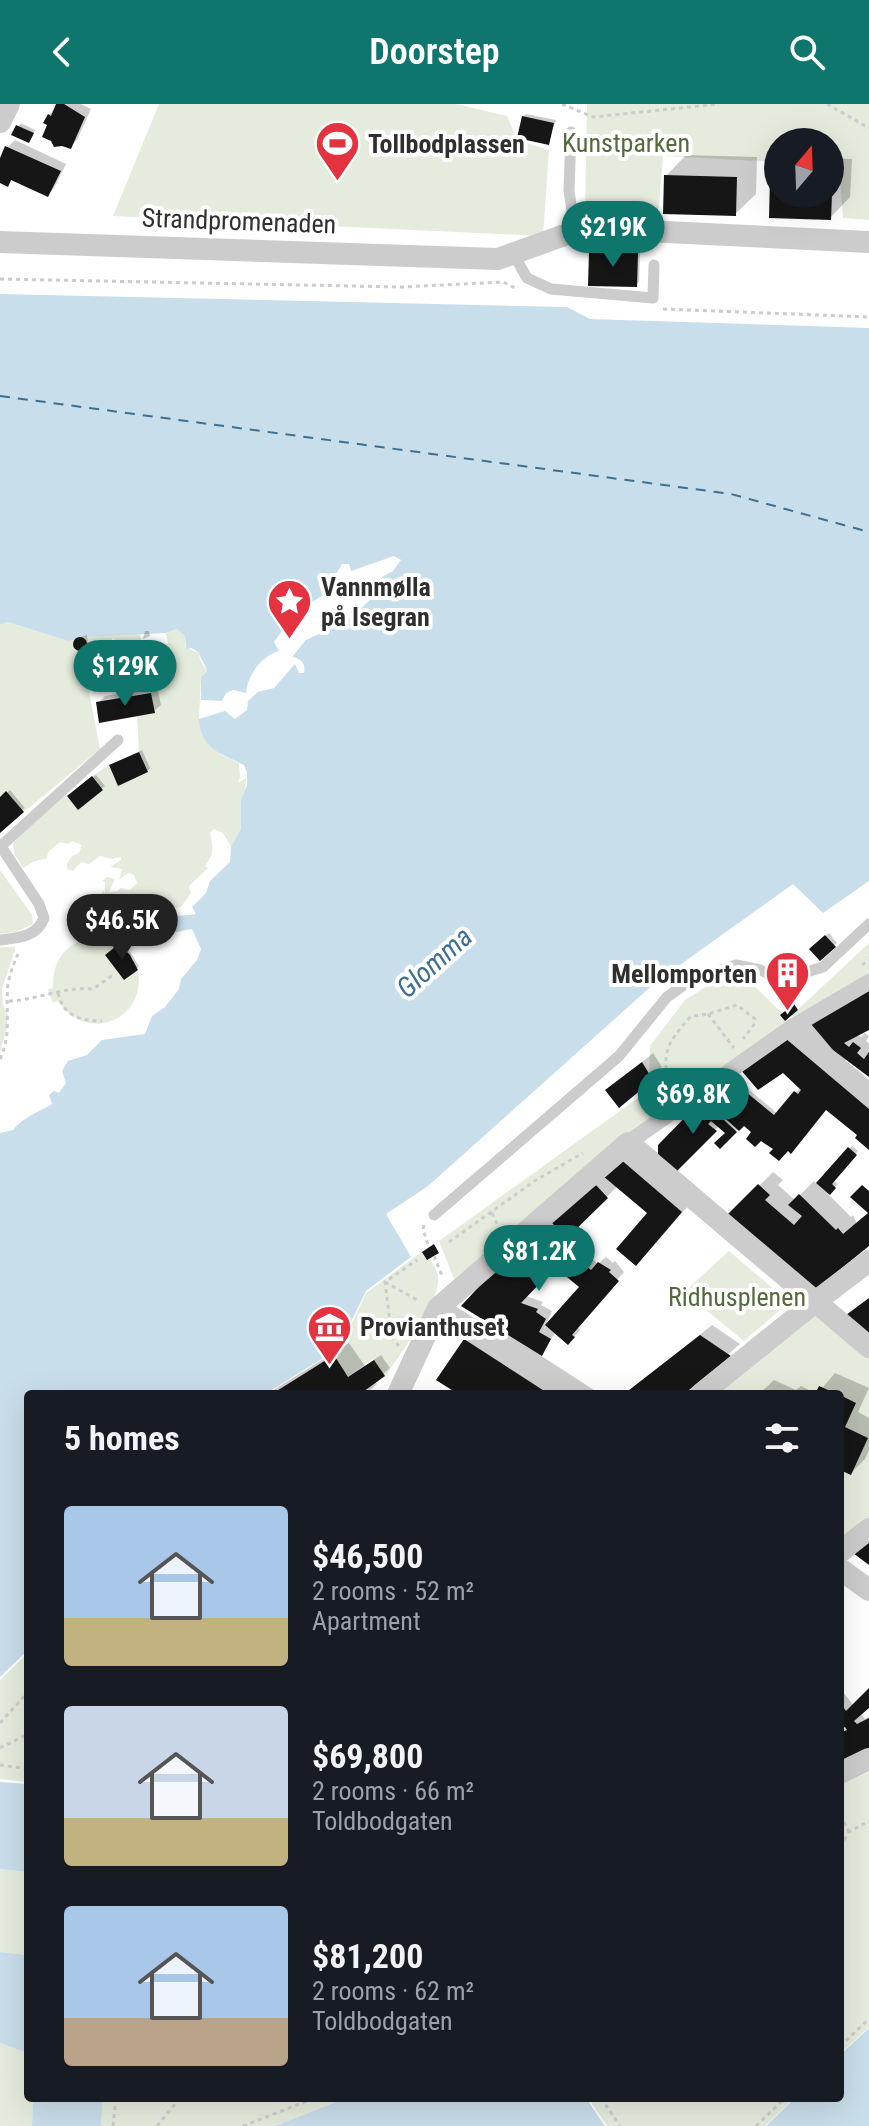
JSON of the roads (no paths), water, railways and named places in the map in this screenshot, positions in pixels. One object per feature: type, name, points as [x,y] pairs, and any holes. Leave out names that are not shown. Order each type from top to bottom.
[{"type":"street","points":[[0,122],[9,104]]},
{"type":"street","name":"Strandpromenaden","points":[[0,242],[498,259],[584,228],[869,242]]},
{"type":"street","points":[[397,1390],[437,1309],[628,1143],[792,1027],[869,982]]},
{"type":"street","points":[[792,1027],[869,1090]]},
{"type":"street","points":[[628,1143],[869,1347]]},
{"type":"street","points":[[706,1390],[869,1261]]},
{"type":"street","points":[[437,1309],[566,1390]]},
{"type":"street","points":[[844,1549],[869,1529]]},
{"type":"street","points":[[844,1572],[869,1590]]},
{"type":"street","points":[[844,1771],[869,1759]]},
{"type":"lane","points":[[571,132],[569,191],[575,231]]},
{"type":"lane","points":[[514,255],[527,278],[551,289],[653,298],[654,265]]},
{"type":"lane","points":[[0,940],[25,936],[39,929],[43,914],[0,846],[118,740]]},
{"type":"lane","points":[[434,1215],[619,1056],[667,997],[691,980],[736,965],[783,979],[823,967],[869,924]]},
{"type":"water","name":"Glomma","points":[[0,294],[567,307],[590,319],[869,328],[869,881],[823,913],[793,884],[656,982],[428,1186],[386,1214],[411,1257],[366,1291],[338,1349],[271,1390],[24,1390],[24,1654],[0,1677],[0,1133],[13,1130],[26,1118],[52,1104],[49,1095],[54,1091],[59,1093],[66,1083],[62,1071],[68,1061],[87,1055],[102,1040],[145,1034],[152,1016],[165,1007],[179,989],[181,979],[197,960],[201,949],[192,929],[176,932],[87,921],[91,915],[90,909],[156,916],[196,914],[192,907],[206,893],[210,881],[230,862],[231,847],[241,829],[241,800],[247,785],[247,772],[244,765],[208,744],[199,719],[225,711],[235,719],[247,710],[248,701],[258,692],[274,688],[295,664],[299,673],[304,673],[302,662],[292,657],[306,640],[347,621],[371,599],[374,585],[393,571],[401,560],[394,556],[351,571],[349,564],[342,564],[336,574],[338,579],[334,588],[295,613],[274,642],[279,651],[266,657],[256,668],[246,693],[233,690],[226,693],[222,701],[201,700],[201,677],[207,671],[199,653],[192,648],[186,649],[185,636],[177,629],[166,633],[85,637],[68,641],[7,622],[0,625]]},
{"type":"water","points":[[0,1782],[24,1784],[24,1872],[0,1869]]},
{"type":"water","points":[[0,1952],[24,1955],[24,2052],[0,2043]]},
{"type":"water","points":[[869,2028],[869,2126],[766,2126],[791,2102],[844,2102],[844,2051]]},
{"type":"water","points":[[33,2102],[103,2102],[101,2126],[32,2126]]},
{"type":"water","points":[[336,2102],[589,2102],[605,2126],[275,2126]]},
{"type":"place","name":"Tollbodplassen","points":[[337,183]]},
{"type":"place","name":"Vannmølla på Isegran","points":[[290,641]]},
{"type":"place","name":"Mellomporten","points":[[788,1013]]},
{"type":"place","name":"Provianthuset","points":[[329,1366]]},
{"type":"park label","name":"Kunstparken","points":[[626,143]]},
{"type":"park label","name":"Ridhusplenen","points":[[737,1297]]}]
